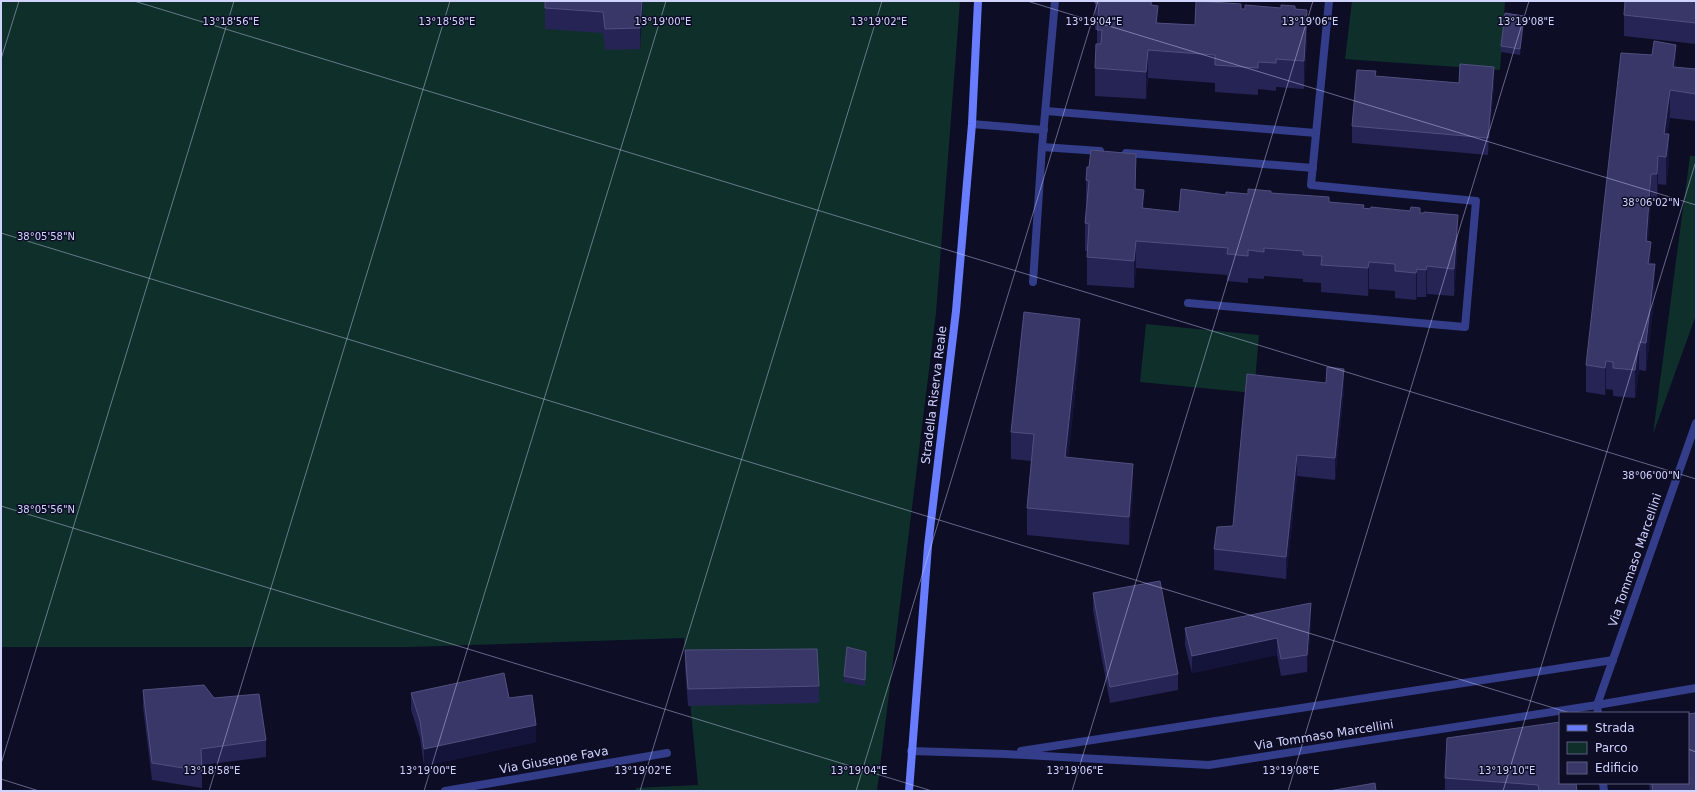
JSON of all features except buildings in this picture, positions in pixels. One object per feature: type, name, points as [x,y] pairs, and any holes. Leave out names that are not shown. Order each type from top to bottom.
[{"type":"street","name":"Stradella Riserva Reale","points":[[909,791],[928,546],[956,311],[972,124],[978,1]]},
{"type":"street","points":[[1033,282],[1042,147],[1055,1]]},
{"type":"street","points":[[1188,302],[1465,327],[1476,201],[1311,185],[1329,1]]},
{"type":"street","points":[[1046,111],[1316,133]]},
{"type":"street","points":[[972,124],[1044,130]]},
{"type":"street","points":[[1042,147],[1313,168]]},
{"type":"street","name":"Via Tommaso Marcellini","points":[[1577,712],[1598,709],[1613,660],[1696,423]]},
{"type":"street","name":"Via Tommaso Marcellini","points":[[1005,754],[1613,660]]},
{"type":"street","points":[[1598,709],[1696,688]]},
{"type":"street","name":"Via Tommaso Marcellini","points":[[911,751],[1005,754],[1209,765],[1559,715]]},
{"type":"street","name":"Via Giuseppe Fava","points":[[446,791],[667,753]]},
{"type":"green space","points":[[1,1],[960,1],[936,313],[877,791],[636,791],[636,788],[698,785],[684,638],[408,647],[1,647]]},
{"type":"green space","points":[[1352,1],[1505,2],[1500,70],[1345,59]]},
{"type":"green space","points":[[1690,156],[1696,156],[1696,315],[1653,434]]},
{"type":"green space","points":[[1146,324],[1259,335],[1254,393],[1140,382]]}]
